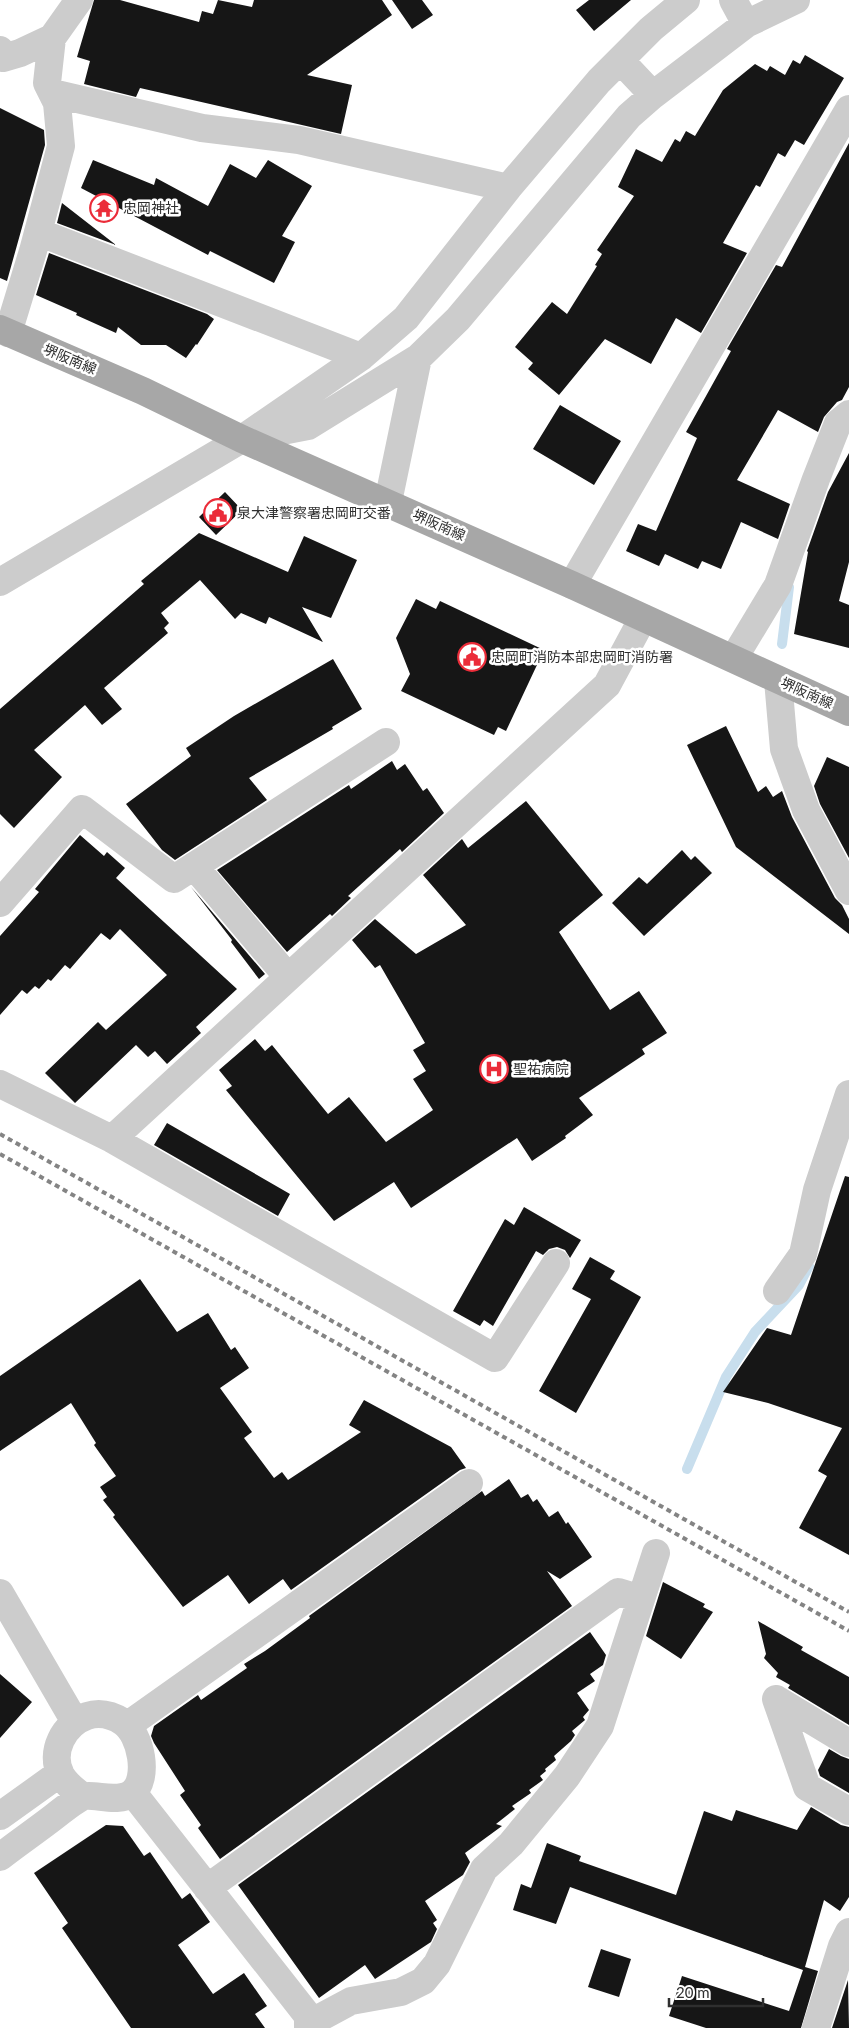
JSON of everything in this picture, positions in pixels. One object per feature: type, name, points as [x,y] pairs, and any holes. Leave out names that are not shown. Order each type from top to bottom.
[{"type":"main road","name":"堺阪南線","points":[[4,331],[143,391],[242,439],[388,502],[849,712]]},
{"type":"street","points":[[0,50],[3,58],[20,53],[52,38],[80,0]]},
{"type":"street","points":[[0,582],[242,439],[361,357],[406,318],[508,188],[599,81],[651,29],[686,0]]},
{"type":"street","points":[[733,0],[746,24]]},
{"type":"street","points":[[242,439],[308,426],[418,358],[458,320],[628,116],[746,24],[796,0]]},
{"type":"street","points":[[4,331],[38,232],[61,146],[57,103],[47,83],[52,38]]},
{"type":"street","points":[[620,60],[653,95]]},
{"type":"street","points":[[52,93],[202,128],[299,140],[508,188]]},
{"type":"street","points":[[572,585],[849,109]]},
{"type":"street","points":[[38,232],[361,357]]},
{"type":"street","points":[[388,502],[418,358]]},
{"type":"street","points":[[734,658],[778,585],[838,423],[849,414]]},
{"type":"street","points":[[112,1139],[607,685],[643,618]]},
{"type":"street","points":[[778,680],[784,750],[806,810],[849,891]]},
{"type":"street","points":[[0,902],[82,809],[174,879],[386,742]]},
{"type":"street","points":[[194,866],[288,976]]},
{"type":"street","points":[[0,1084],[112,1139],[495,1358],[556,1263]]},
{"type":"street","points":[[777,1292],[803,1254],[817,1190],[849,1094]]},
{"type":"street","points":[[128,1725],[469,1482]]},
{"type":"street","points":[[308,2026],[351,2001],[401,1992],[423,1981],[437,1964],[484,1869],[511,1844],[567,1776],[600,1726],[656,1553]]},
{"type":"street","points":[[207,1888],[618,1592],[641,1599]]},
{"type":"street","points":[[0,1593],[75,1722]]},
{"type":"street","points":[[849,1743],[776,1699],[807,1787],[849,1811]]},
{"type":"street","points":[[102,1714],[116,1717],[128,1725],[136,1737],[141,1750],[140,1780],[133,1793],[121,1798],[82,1796],[68,1785],[60,1773],[57,1759],[58,1745],[65,1732],[75,1722],[88,1716],[102,1714]]},
{"type":"street","points":[[0,1816],[60,1773]]},
{"type":"street","points":[[133,1793],[308,2016],[308,2026]]},
{"type":"street","points":[[0,1857],[82,1796]]},
{"type":"street","points":[[816,2028],[847,1943]]},
{"type":"building","points":[[94,0],[120,0],[199,22],[202,11],[213,14],[218,0],[252,7],[254,0],[382,0],[392,15],[307,75],[352,85],[341,134],[140,88],[136,97],[84,84],[90,61],[77,57]]},
{"type":"building","points":[[392,0],[422,0],[433,15],[412,29]]},
{"type":"building","points":[[589,0],[631,0],[594,31],[576,10]]},
{"type":"building","points":[[805,55],[844,78],[804,145],[795,140],[785,157],[778,153],[760,187],[756,185],[723,243],[747,253],[701,333],[676,318],[651,364],[605,339],[559,395],[528,369],[533,363],[515,347],[552,302],[567,314],[597,266],[595,265],[602,254],[597,250],[634,196],[618,187],[636,149],[662,162],[675,139],[680,142],[686,131],[695,136],[723,90],[755,64],[767,71],[770,66],[785,75],[793,60],[800,64]]},
{"type":"building","points":[[0,108],[44,130],[45,145],[7,281],[0,278]]},
{"type":"building","points":[[849,143],[849,387],[842,400],[837,402],[824,417],[818,432],[778,410],[737,480],[790,504],[778,539],[741,522],[721,569],[702,561],[698,569],[665,554],[659,566],[626,551],[638,524],[656,531],[697,438],[686,432],[731,351],[727,349],[776,265],[782,267]]},
{"type":"building","points":[[93,160],[154,185],[156,178],[208,206],[230,164],[256,178],[268,160],[312,186],[282,236],[295,242],[274,283],[210,251],[208,255],[81,188]]},
{"type":"building","points":[[62,203],[116,245],[57,223]]},
{"type":"building","points":[[49,253],[207,314],[214,319],[186,358],[166,345],[141,345],[118,327],[116,333],[36,295]]},
{"type":"building","points":[[560,405],[621,441],[594,485],[533,449]]},
{"type":"building","points":[[849,453],[849,562],[839,601],[849,605],[849,648],[794,634],[807,551],[828,492]]},
{"type":"building","points":[[225,492],[242,510],[216,535],[199,517]]},
{"type":"building","points":[[199,533],[288,572],[304,536],[357,560],[331,618],[302,607],[323,642],[269,617],[266,624],[241,613],[235,619],[200,580],[161,613],[169,623],[164,628],[168,633],[104,688],[122,709],[102,725],[85,705],[34,750],[62,777],[14,828],[0,814],[0,709],[144,584],[141,581]]},
{"type":"building","points":[[416,599],[436,609],[440,601],[544,650],[506,731],[498,727],[494,735],[401,691],[410,674],[396,638]]},
{"type":"building","points":[[333,659],[362,709],[332,727],[333,729],[249,778],[267,800],[175,860],[162,850],[126,804],[191,756],[186,748],[234,716]]},
{"type":"building","points":[[726,726],[758,792],[766,786],[773,797],[782,791],[792,817],[835,898],[842,905],[849,919],[849,934],[736,847],[687,745]]},
{"type":"building","points":[[827,757],[849,767],[849,858],[820,804],[814,786]]},
{"type":"building","points":[[392,761],[397,770],[405,764],[423,791],[427,788],[444,813],[402,852],[400,849],[348,896],[351,898],[332,916],[330,914],[287,952],[217,870],[349,785],[351,789]]},
{"type":"building","points":[[526,801],[603,895],[559,932],[610,1010],[639,991],[667,1033],[642,1049],[645,1054],[579,1098],[593,1115],[565,1136],[566,1138],[532,1161],[517,1138],[411,1208],[394,1182],[334,1221],[226,1090],[232,1086],[219,1070],[255,1039],[265,1051],[272,1045],[328,1114],[349,1097],[386,1142],[433,1110],[413,1079],[426,1071],[413,1050],[425,1043],[380,965],[375,968],[352,940],[375,919],[416,954],[466,925],[423,875],[462,839],[468,848]]},
{"type":"building","points":[[80,835],[104,856],[107,852],[125,868],[116,878],[237,989],[196,1027],[201,1033],[167,1064],[155,1051],[148,1057],[136,1045],[75,1103],[45,1073],[98,1022],[106,1030],[167,975],[120,929],[110,940],[101,933],[70,969],[65,965],[51,981],[48,979],[39,989],[35,986],[27,994],[22,990],[0,1015],[0,936],[39,892],[35,889]]},
{"type":"building","points":[[682,850],[691,860],[695,856],[712,873],[644,936],[612,903],[639,877],[647,884]]},
{"type":"building","points":[[191,887],[265,974],[259,979],[231,942],[232,940]]},
{"type":"building","points":[[167,1123],[290,1194],[278,1216],[154,1145]]},
{"type":"building","points":[[845,1176],[849,1177],[849,1555],[799,1528],[827,1476],[818,1471],[842,1428],[768,1403],[723,1392],[767,1328],[791,1335]]},
{"type":"building","points":[[524,1207],[581,1240],[570,1258],[565,1250],[557,1247],[549,1249],[543,1255],[536,1251],[493,1326],[484,1320],[480,1326],[453,1311],[505,1219],[514,1225]]},
{"type":"building","points":[[590,1257],[615,1271],[610,1279],[641,1297],[576,1413],[539,1391],[591,1299],[572,1289]]},
{"type":"building","points":[[140,1279],[177,1332],[208,1313],[231,1350],[235,1347],[249,1368],[220,1388],[252,1432],[244,1438],[274,1478],[282,1472],[288,1480],[361,1432],[349,1425],[364,1400],[451,1447],[466,1468],[460,1470],[291,1590],[283,1579],[249,1604],[228,1575],[183,1607],[113,1517],[115,1515],[103,1500],[107,1497],[100,1487],[116,1476],[94,1445],[96,1443],[71,1403],[0,1451],[0,1376]]},
{"type":"building","points":[[509,1479],[521,1498],[528,1494],[533,1502],[537,1499],[549,1517],[558,1511],[566,1524],[568,1522],[592,1557],[560,1579],[547,1571],[572,1606],[220,1859],[198,1828],[201,1825],[180,1795],[185,1791],[154,1743],[151,1736],[154,1726],[198,1695],[201,1700],[247,1668],[244,1664],[265,1651],[310,1618],[309,1616],[482,1491],[485,1496]]},
{"type":"building","points":[[663,1582],[705,1604],[703,1607],[713,1612],[681,1659],[646,1636]]},
{"type":"building","points":[[758,1621],[803,1647],[801,1650],[849,1677],[849,1725],[788,1688],[790,1685],[776,1677],[778,1673],[764,1658],[766,1654]]},
{"type":"building","points":[[590,1632],[606,1655],[603,1665],[590,1674],[595,1681],[577,1693],[589,1710],[583,1717],[585,1720],[572,1731],[575,1735],[571,1741],[554,1756],[556,1760],[540,1776],[543,1780],[529,1790],[531,1793],[512,1806],[515,1809],[496,1824],[502,1826],[465,1853],[470,1862],[463,1875],[425,1901],[437,1920],[433,1923],[437,1929],[431,1942],[375,1979],[365,1965],[319,1998],[238,1885]]},
{"type":"building","points":[[0,1674],[32,1702],[0,1738]]},
{"type":"building","points":[[829,1749],[849,1759],[849,1793],[820,1776],[818,1770]]},
{"type":"building","points":[[811,1807],[841,1825],[849,1827],[849,1897],[840,1911],[824,1900],[805,1967],[818,1971],[801,2028],[706,2028],[669,2016],[682,1976],[789,2011],[803,1970],[570,1887],[556,1924],[513,1910],[521,1884],[531,1888],[547,1843],[581,1856],[579,1861],[676,1895],[704,1811],[732,1821],[736,1810],[797,1830]]},
{"type":"building","points":[[106,1825],[123,1826],[144,1856],[150,1852],[182,1899],[190,1893],[210,1922],[178,1945],[213,1994],[244,1973],[267,2006],[255,2014],[265,2028],[131,2028],[62,1928],[68,1923],[34,1873]]},
{"type":"building","points":[[601,1949],[631,1959],[619,1997],[588,1987]]},
{"type":"building","points":[[848,1980],[849,2028],[832,2028]]},
{"type":"waterway","points":[[782,644],[789,587]]},
{"type":"waterway","points":[[687,1469],[726,1377],[755,1332],[799,1285],[809,1266]]},
{"type":"railway","points":[[0,1134],[849,1612]]},
{"type":"railway","points":[[0,1154],[849,1631]]},
{"type":"place","name":"忠岡神社","points":[[104,208]]},
{"type":"place","name":"泉大津警察署忠岡町交番","points":[[218,513]]},
{"type":"place","name":"忠岡町消防本部忠岡町消防署","points":[[472,657]]},
{"type":"place","name":"聖祐病院","points":[[494,1069]]}]
